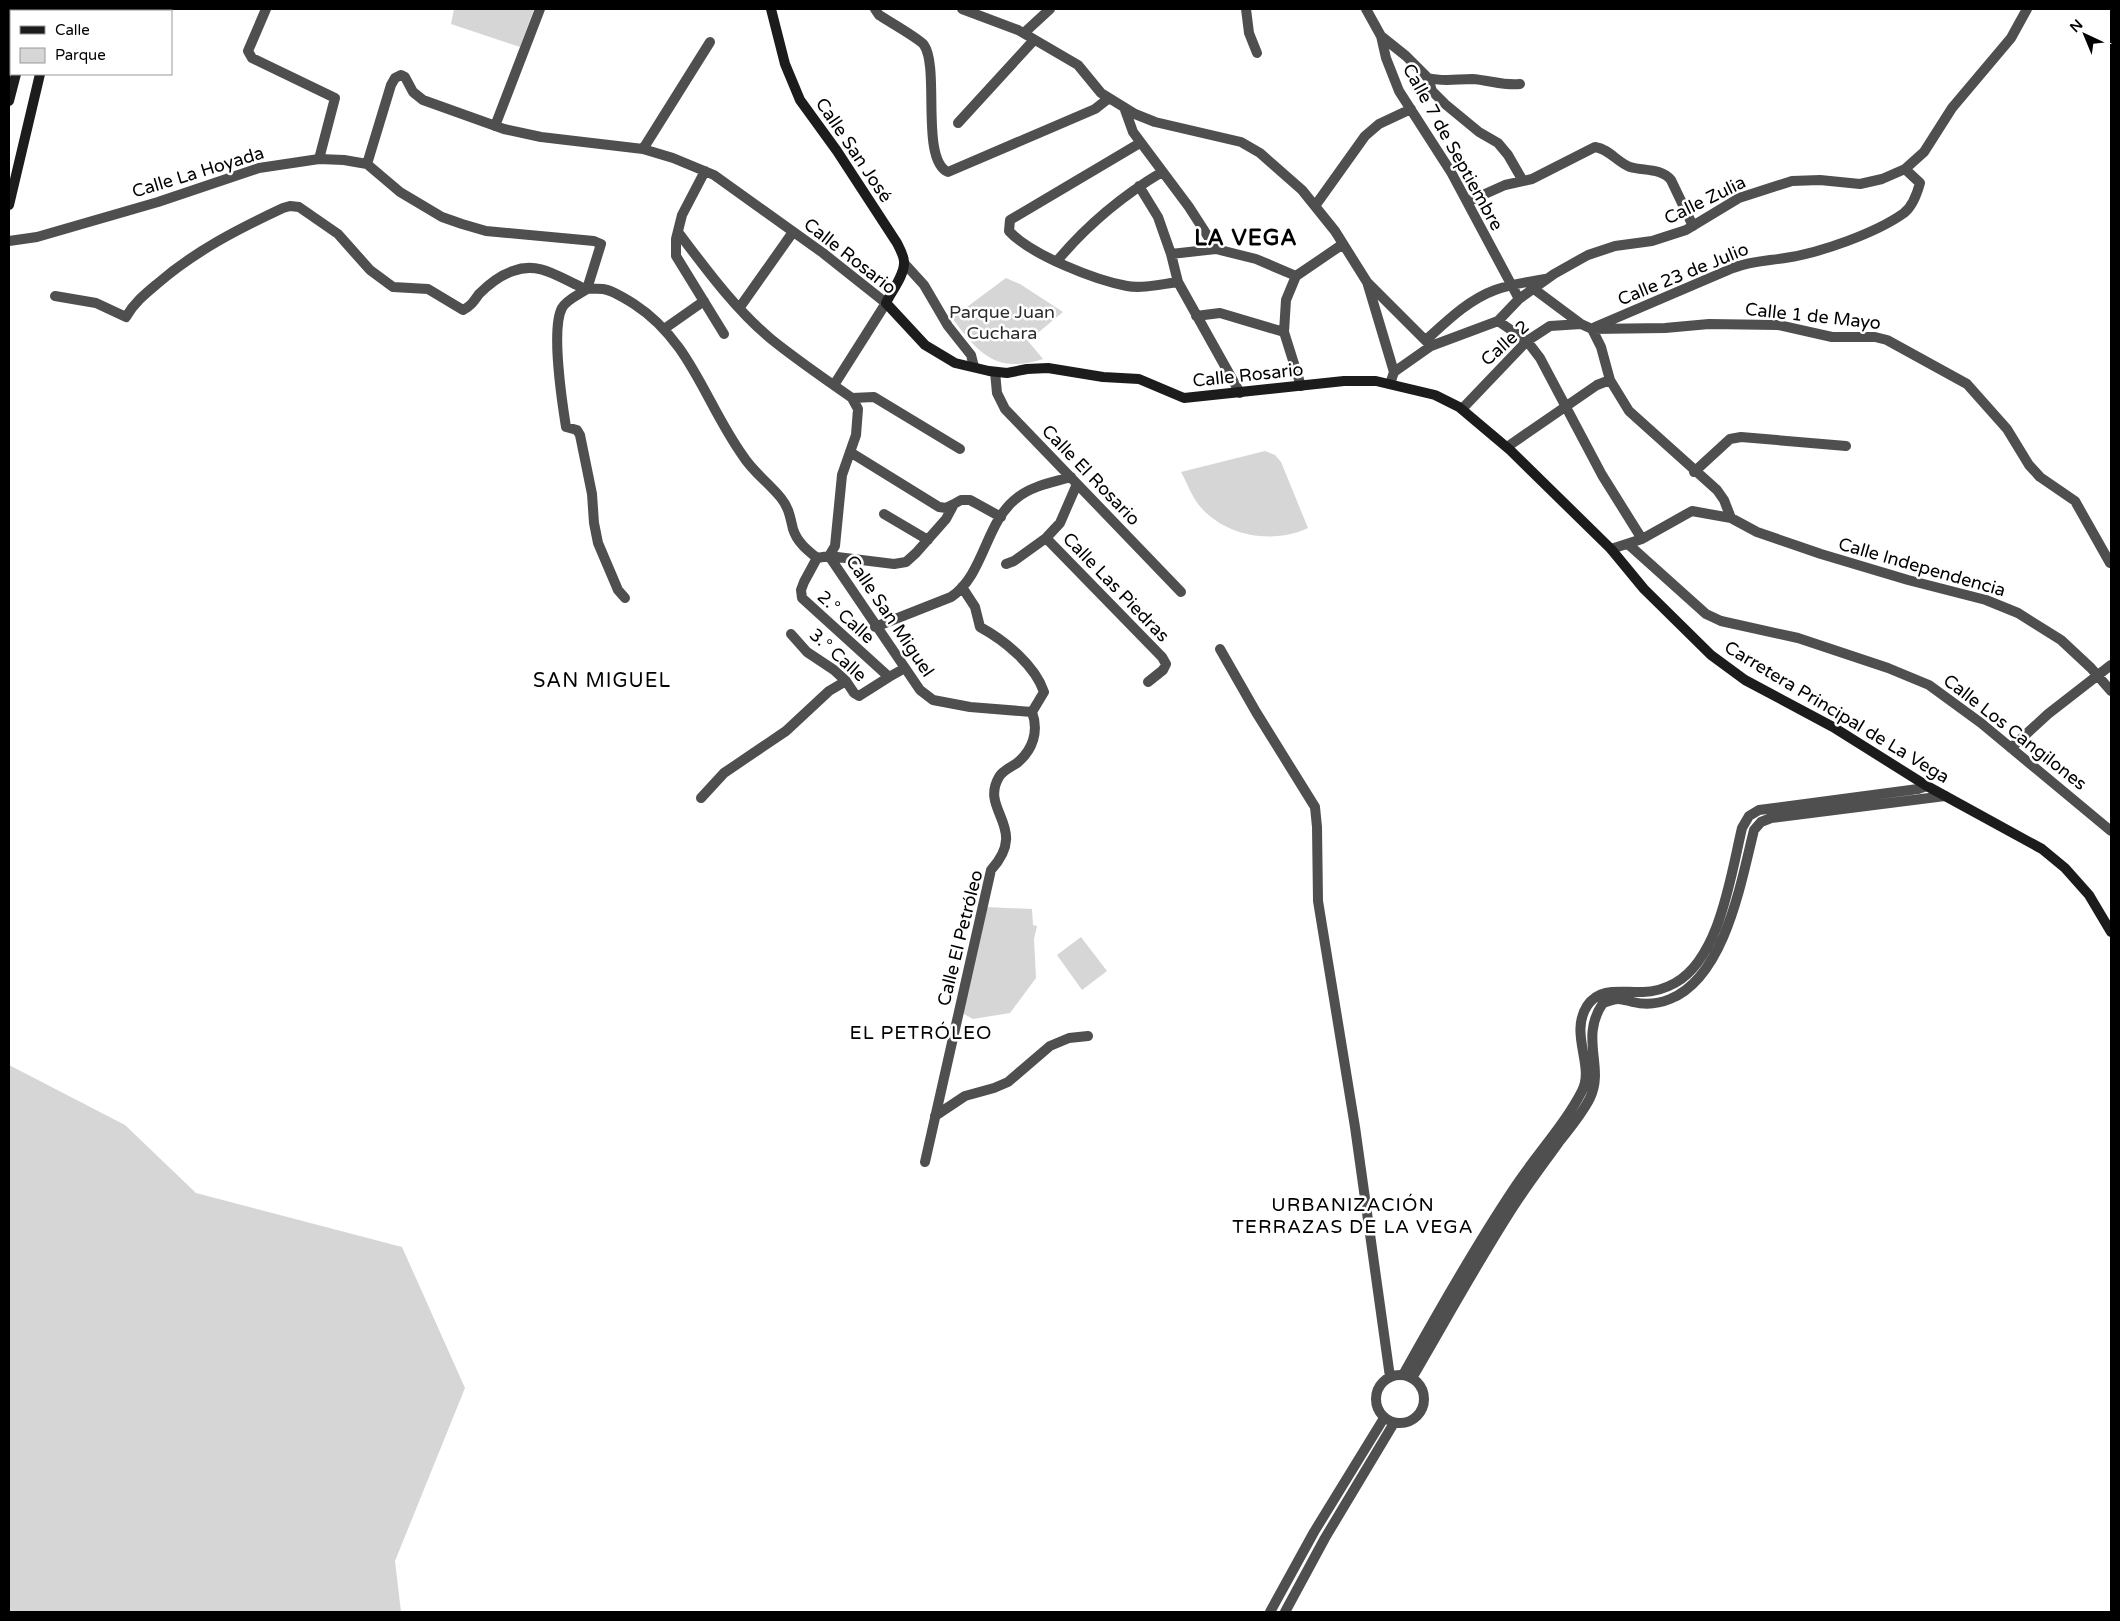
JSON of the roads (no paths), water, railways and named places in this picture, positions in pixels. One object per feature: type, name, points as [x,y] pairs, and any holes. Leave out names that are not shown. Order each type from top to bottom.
[{"type":"street","points":[[266,9],[248,51],[249,55],[336,98],[319,159]]},
{"type":"street","points":[[495,126],[540,9]]},
{"type":"street","name":"Calle San José","points":[[771,9],[785,64],[800,100],[837,151],[897,243],[904,263]]},
{"type":"street","points":[[874,9],[879,15],[924,44],[928,56],[931,118],[937,162],[942,170],[948,172],[1095,109],[1109,98]]},
{"type":"street","points":[[962,9],[1024,34],[1078,65],[1101,93],[1135,114],[1155,122],[1241,142],[1265,157],[1302,190],[1335,231],[1367,282],[1429,343]]},
{"type":"street","points":[[1024,34],[1050,9]]},
{"type":"street","points":[[1246,9],[1249,34],[1257,53]]},
{"type":"street","name":"Calle 7 de Septiembre","points":[[1366,9],[1382,36],[1386,58],[1399,91],[1467,202],[1519,299]]},
{"type":"street","name":"Calle Zulia","points":[[1429,343],[1498,321],[1519,299],[1548,278],[1597,252],[1615,246],[1652,241],[1686,230],[1739,198],[1792,181],[1820,180],[1860,184],[1882,179],[1905,169],[1924,152],[1952,108],[2011,38],[2027,9]]},
{"type":"street","points":[[1382,36],[1428,78],[1432,91],[1445,104],[1479,132],[1498,143],[1508,155],[1523,181]]},
{"type":"street","points":[[958,123],[1034,40]]},
{"type":"street","points":[[643,149],[710,42]]},
{"type":"street","points":[[9,101],[16,75]]},
{"type":"street","points":[[9,205],[40,75]]},
{"type":"street","name":"Calle Rosario","points":[[366,164],[391,85],[395,78],[401,76],[405,77],[412,92],[423,100],[495,126],[541,137],[643,149],[673,158],[714,175],[823,253],[886,303],[925,345],[955,363],[995,372],[1007,373],[1027,369],[1048,368],[1095,376],[1139,379],[1184,398],[1344,381],[1376,381],[1390,384]]},
{"type":"street","points":[[1428,78],[1437,80],[1472,79],[1506,86],[1520,84]]},
{"type":"street","points":[[1124,107],[1133,132],[1140,143],[1189,206],[1216,249]]},
{"type":"street","points":[[1315,206],[1365,136],[1379,124],[1411,109]]},
{"type":"street","points":[[1140,143],[1010,220],[1009,230],[1018,240],[1043,256],[1104,280],[1129,287],[1178,282]]},
{"type":"street","points":[[1467,202],[1505,185],[1532,179],[1596,147],[1602,148],[1627,166],[1666,174],[1671,180],[1694,226]]},
{"type":"street","name":"Calle La Hoyada","points":[[9,242],[37,237],[158,202],[259,168],[319,159],[344,160],[366,164]]},
{"type":"street","points":[[366,164],[400,192],[442,218],[486,231],[594,241],[601,244],[587,289],[562,306],[557,323],[566,427],[577,430],[580,435],[592,494],[594,523],[598,543],[618,590],[625,598]]},
{"type":"street","name":"Calle 23 de Julio","points":[[1592,329],[1732,268],[1751,262],[1786,258],[1814,252],[1869,232],[1905,212],[1915,199],[1920,183],[1905,169]]},
{"type":"street","points":[[705,171],[682,215],[676,256],[724,334]]},
{"type":"street","points":[[1057,261],[1080,233],[1139,186],[1162,172]]},
{"type":"street","points":[[1139,186],[1158,217],[1171,254],[1178,282],[1240,393]]},
{"type":"street","name":"Calle San Miguel","points":[[55,296],[96,303],[126,318],[133,304],[175,268],[206,247],[244,226],[290,206],[299,207],[338,234],[370,270],[393,287],[428,289],[463,310],[470,307],[480,293],[496,279],[514,270],[531,268],[546,270],[587,289],[605,289],[633,303],[664,329],[685,354],[722,424],[744,458],[781,498],[790,512],[794,531],[804,548],[817,558],[829,556],[875,627],[920,690],[932,700],[970,707],[1032,712]]},
{"type":"street","points":[[678,232],[707,270],[771,338],[852,398],[858,409],[856,435],[842,475],[835,546],[829,556],[894,564],[906,562],[928,540],[946,518],[954,504]]},
{"type":"street","points":[[740,307],[793,232]]},
{"type":"street","points":[[1301,386],[1284,332],[1286,300],[1296,276],[1342,244]]},
{"type":"street","points":[[1171,254],[1216,249],[1256,259],[1296,276]]},
{"type":"street","points":[[834,385],[886,303],[902,272],[904,263]]},
{"type":"street","points":[[904,263],[924,286],[948,326],[971,355],[974,367]]},
{"type":"street","points":[[1390,384],[1394,372],[1429,343],[1450,318],[1474,300],[1494,290],[1548,278]]},
{"type":"street","points":[[1367,282],[1394,372]]},
{"type":"street","points":[[1534,289],[1581,324],[1592,329],[1600,347],[1610,380],[1629,411],[1694,472],[1717,490],[1724,500],[1731,518]]},
{"type":"street","points":[[664,329],[704,301]]},
{"type":"street","points":[[1196,316],[1220,313],[1237,316],[1262,327],[1284,332]]},
{"type":"street","points":[[1498,321],[1527,341],[1540,358],[1602,475],[1642,538]]},
{"type":"street","name":"Calle 2","points":[[1462,409],[1527,341],[1550,326],[1581,324]]},
{"type":"street","name":"Calle 1 de Mayo","points":[[1592,329],[1665,328],[1709,324],[1778,325],[1832,337],[1875,337],[1887,340],[1967,384],[2007,429],[2029,465],[2040,477],[2075,501],[2110,563]]},
{"type":"street","name":"Calle El Rosario","points":[[995,372],[997,393],[1005,409],[1181,592]]},
{"type":"street","points":[[1507,447],[1566,406],[1610,380]]},
{"type":"street","name":"Carretera Principal de La Vega","points":[[1390,384],[1435,395],[1462,409],[1507,447],[1611,549],[1644,589],[1711,655],[1744,680],[1833,727],[1927,786],[2042,849],[2065,868],[2089,895],[2111,932]]},
{"type":"street","points":[[852,398],[874,397],[960,449]]},
{"type":"street","points":[[1694,472],[1730,439],[1741,437],[1846,446]]},
{"type":"street","points":[[850,452],[939,507],[946,508],[961,500],[970,500],[1001,517]]},
{"type":"street","points":[[875,627],[951,596],[962,587],[1006,507],[1018,496],[1074,481]]},
{"type":"street","name":"Calle Las Piedras","points":[[1074,481],[1060,523],[1046,538],[1162,657],[1166,664],[1163,670],[1148,682]]},
{"type":"street","name":"Calle Independencia","points":[[1611,549],[1642,538],[1692,511],[1731,518],[1757,532],[1820,554],[1908,580],[1986,600],[2018,613],[2061,640],[2111,691]]},
{"type":"street","points":[[884,514],[928,540]]},
{"type":"street","points":[[1006,564],[1014,561],[1046,538]]},
{"type":"street","name":"Calle Los Cangilones","points":[[1628,544],[1706,614],[1721,621],[1798,638],[1888,668],[1929,685],[1980,723],[2111,831]]},
{"type":"street","name":"2.° Calle","points":[[817,558],[804,582],[801,590],[802,598],[889,677]]},
{"type":"street","points":[[962,587],[975,607],[980,627],[996,636],[1019,656],[1041,683],[1044,692],[1032,712]]},
{"type":"street","name":"3.° Calle","points":[[791,634],[807,652],[824,662],[846,681],[854,693],[860,696],[889,677]]},
{"type":"street","points":[[1220,649],[1260,719],[1315,807],[1318,846],[1318,901],[1355,1127],[1390,1377]]},
{"type":"street","points":[[2011,748],[2048,714],[2111,665]]},
{"type":"street","points":[[889,677],[905,668]]},
{"type":"street","points":[[702,798],[724,773],[786,731],[829,691],[846,681]]},
{"type":"street","name":"Calle El Petróleo","points":[[925,1162],[990,870],[1001,857],[1007,836],[1003,819],[995,806],[996,785],[999,776],[1018,762],[1032,744],[1037,724],[1032,712]]},
{"type":"street","points":[[1407,1376],[1482,1236],[1524,1172],[1574,1106],[1584,1088],[1585,1071],[1579,1026],[1587,1006],[1598,996],[1611,991],[1644,992],[1661,989],[1675,983],[1692,970],[1715,931],[1742,828],[1749,816],[1759,810],[1918,789],[1927,786]]},
{"type":"street","points":[[1407,1376],[1531,1180],[1581,1114],[1591,1096],[1594,1079],[1591,1033],[1596,1013],[1603,1003],[1618,999],[1651,1004],[1670,1000],[1684,992],[1699,978],[1722,939],[1737,899],[1754,830],[1761,822],[1772,818],[1945,796]]},
{"type":"street","points":[[935,1116],[965,1096],[1008,1082],[1050,1046],[1069,1038],[1088,1036]]},
{"type":"street","points":[[1407,1376],[1422,1389],[1424,1404],[1416,1418],[1409,1422],[1389,1420],[1376,1404],[1376,1396],[1383,1382],[1390,1377],[1407,1376]]},
{"type":"street","points":[[1270,1612],[1314,1532],[1389,1420]]},
{"type":"street","points":[[1284,1612],[1389,1420]]},
{"type":"district","name":"LA VEGA","points":[[1246,237]]},
{"type":"district","name":"SAN MIGUEL","points":[[602,680]]},
{"type":"district","name":"EL PETRÓLEO","points":[[921,1032]]},
{"type":"district","name":"URBANIZACIÓN TERRAZAS DE LA VEGA","points":[[1353,1215]]},
{"type":"park label","name":"Parque Juan Cuchara","points":[[1002,322]]}]
